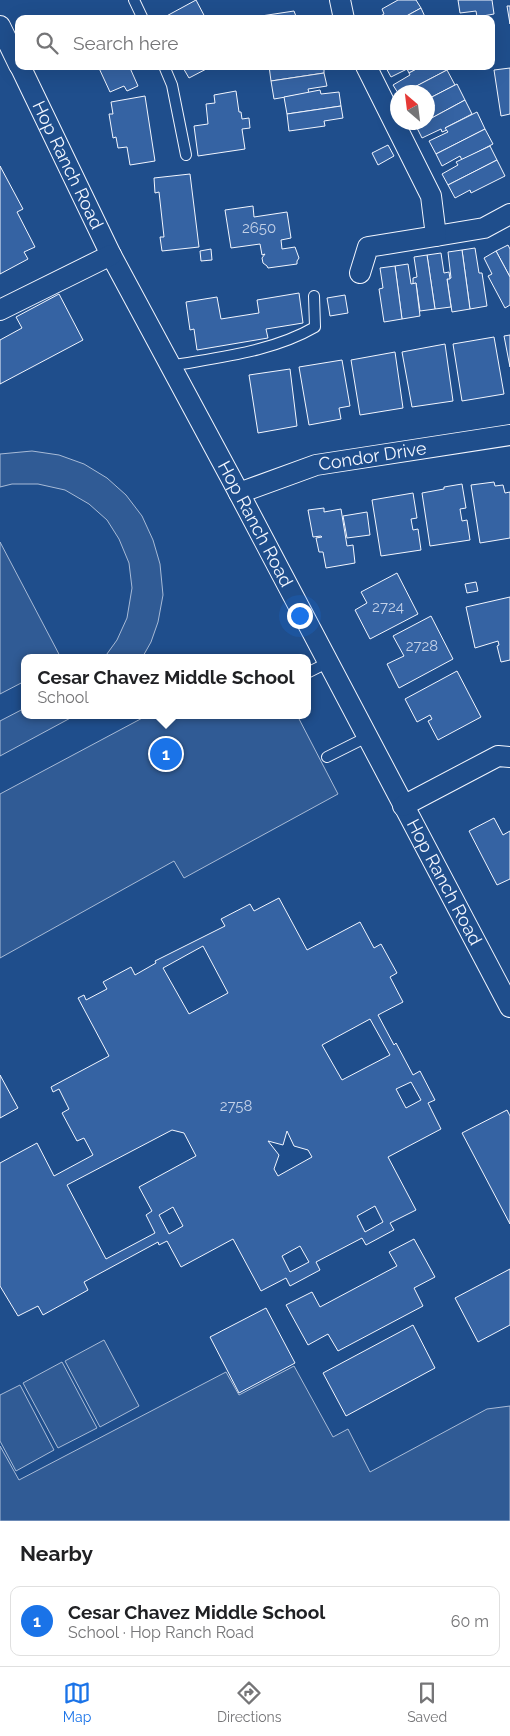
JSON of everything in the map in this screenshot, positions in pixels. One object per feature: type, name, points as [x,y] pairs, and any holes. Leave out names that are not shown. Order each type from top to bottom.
[{"type":"street","points":[[340,0],[343,15]]},
{"type":"street","name":"Hop Ranch Road","points":[[0,26],[15,57]]},
{"type":"street","name":"Hop Ranch Road","points":[[21,70],[111,255],[239,493],[510,1007]]},
{"type":"street","points":[[368,70],[431,196],[436,236]]},
{"type":"street","points":[[360,273],[368,247],[484,228],[510,214]]},
{"type":"street","points":[[2,305],[111,255]]},
{"type":"street","name":"Condor Drive","points":[[239,493],[316,465],[510,435]]},
{"type":"street","points":[[403,806],[498,756],[510,757]]},
{"type":"lane","points":[[134,0],[141,15]]},
{"type":"lane","points":[[166,70],[172,86],[186,155]]},
{"type":"lane","points":[[170,366],[256,350],[299,336],[315,327],[314,296]]},
{"type":"lane","points":[[311,671],[327,663]]},
{"type":"lane","points":[[327,757],[366,737]]},
{"type":"shaded area","points":[[32,451],[59,455],[84,464],[107,478],[126,495],[142,516],[153,540],[160,564],[163,595],[158,622],[144,654],[107,654],[117,640],[127,618],[132,588],[129,563],[119,539],[107,520],[89,504],[65,490],[38,484],[12,484],[0,487],[0,454]]},
{"type":"shaded area","points":[[0,542],[59,654],[21,654],[21,683],[0,694]]},
{"type":"shaded area","points":[[21,710],[21,719],[69,719],[0,756],[0,721]]},
{"type":"shaded area","points":[[141,719],[299,719],[338,794],[184,878],[174,861],[0,958],[0,794]]},
{"type":"shaded area","points":[[104,1340],[139,1406],[100,1427],[65,1361]]},
{"type":"shaded area","points":[[62,1362],[97,1428],[58,1448],[23,1383]]},
{"type":"shaded area","points":[[294,1366],[333,1437],[348,1429],[370,1472],[487,1409],[510,1406],[510,1521],[0,1521],[0,1446],[19,1480],[226,1372],[239,1395]]},
{"type":"shaded area","points":[[20,1385],[54,1450],[16,1471],[0,1441],[0,1395]]},
{"type":"building","points":[[196,0],[204,15],[168,15]]},
{"type":"building","points":[[398,0],[416,0],[421,8],[408,15],[382,15],[384,14],[382,9]]},
{"type":"building","points":[[458,0],[492,0],[494,14],[477,15],[476,11],[460,13]]},
{"type":"building","points":[[507,6],[510,6],[510,24]]},
{"type":"building","points":[[421,8],[424,15],[408,15]]},
{"type":"building","points":[[294,11],[296,15],[268,15]]},
{"type":"building","points":[[510,68],[510,114],[501,116],[495,70]]},
{"type":"building","points":[[100,70],[131,70],[138,86],[127,91],[124,86],[110,92]]},
{"type":"building","points":[[184,70],[204,70],[189,78]]},
{"type":"building","points":[[270,70],[324,70],[324,73],[271,81]]},
{"type":"building","points":[[387,70],[405,70],[391,77]]},
{"type":"building","points":[[415,70],[447,70],[418,85],[393,85],[410,75],[409,73]]},
{"type":"building","points":[[447,70],[455,85],[435,95],[435,85],[418,85]]},
{"type":"building","points":[[324,73],[327,86],[308,89],[309,93],[274,99],[271,81]]},
{"type":"building","points":[[457,84],[465,100],[435,116],[435,95]]},
{"type":"building","points":[[320,90],[321,94],[339,92],[341,106],[287,114],[284,97]]},
{"type":"building","points":[[236,91],[242,119],[249,118],[250,128],[242,129],[245,149],[198,156],[194,126],[208,124],[206,104],[215,103],[214,95]]},
{"type":"building","points":[[145,96],[155,161],[130,165],[127,147],[118,148],[116,137],[113,138],[109,114],[113,114],[111,102]]},
{"type":"building","points":[[465,100],[472,114],[445,128],[447,130],[442,132],[441,129],[422,138],[418,130],[435,130],[435,116]]},
{"type":"building","points":[[341,106],[343,118],[324,121],[325,126],[289,131],[287,114]]},
{"type":"building","points":[[477,112],[485,129],[436,154],[429,141],[448,132],[445,128]]},
{"type":"building","points":[[485,129],[493,144],[462,160],[460,156],[442,166],[436,154]]},
{"type":"building","points":[[388,145],[394,156],[378,165],[372,153]]},
{"type":"building","points":[[490,146],[497,160],[448,185],[442,174],[458,165],[456,162]]},
{"type":"building","points":[[497,160],[505,176],[471,193],[470,190],[455,198],[448,185]]},
{"type":"building","points":[[0,166],[23,209],[17,212],[35,247],[24,252],[28,259],[0,274]]},
{"type":"building","points":[[190,174],[199,247],[162,251],[160,237],[164,237],[159,192],[155,193],[154,178]]},
{"type":"building","points":[[253,206],[254,217],[287,212],[291,238],[281,240],[282,249],[295,247],[299,258],[297,264],[268,268],[263,263],[262,258],[265,254],[262,255],[260,244],[231,248],[225,210]]},
{"type":"building","points":[[508,245],[510,249],[510,277],[496,251]]},
{"type":"building","points":[[475,248],[479,273],[482,273],[487,306],[470,309],[462,250]]},
{"type":"building","points":[[211,249],[212,260],[201,261],[200,251]]},
{"type":"building","points":[[462,250],[470,309],[452,312],[447,279],[451,278],[448,252]]},
{"type":"building","points":[[496,251],[510,277],[510,305],[505,308],[488,276],[492,274],[484,258]]},
{"type":"building","points":[[441,253],[444,273],[449,272],[450,279],[447,279],[451,307],[435,309],[427,255]]},
{"type":"building","points":[[427,255],[435,309],[420,311],[416,283],[413,284],[413,278],[417,277],[414,257]]},
{"type":"building","points":[[408,264],[411,284],[416,283],[420,316],[402,319],[395,266]]},
{"type":"building","points":[[395,266],[402,319],[384,322],[379,289],[383,288],[380,268]]},
{"type":"building","points":[[299,293],[303,323],[266,329],[268,338],[197,350],[194,329],[190,330],[186,302],[217,297],[221,319],[259,313],[257,300]]},
{"type":"building","points":[[59,294],[83,340],[0,384],[0,340],[22,328],[16,317]]},
{"type":"building","points":[[345,295],[348,313],[330,316],[327,298]]},
{"type":"building","points":[[510,335],[510,367],[504,336]]},
{"type":"building","points":[[494,337],[504,394],[462,401],[453,344]]},
{"type":"building","points":[[445,344],[453,401],[412,407],[402,352]]},
{"type":"building","points":[[395,352],[403,408],[360,415],[351,360]]},
{"type":"building","points":[[342,360],[350,406],[339,408],[341,419],[309,425],[299,367]]},
{"type":"building","points":[[290,369],[297,426],[258,433],[249,375]]},
{"type":"building","points":[[494,482],[495,486],[503,485],[505,493],[510,492],[510,538],[480,543],[471,485]]},
{"type":"building","points":[[462,484],[466,508],[460,509],[462,521],[467,520],[470,540],[430,546],[422,493]]},
{"type":"building","points":[[413,493],[417,518],[411,519],[413,530],[418,529],[421,550],[381,556],[372,500]]},
{"type":"building","points":[[324,508],[324,512],[341,509],[347,546],[353,545],[355,563],[326,568],[323,552],[319,552],[316,538],[322,537],[313,537],[308,510]]},
{"type":"building","points":[[367,512],[370,535],[347,538],[343,516]]},
{"type":"building","points":[[397,573],[418,614],[370,639],[355,610],[367,603],[361,592]]},
{"type":"building","points":[[476,582],[478,591],[467,593],[465,584]]},
{"type":"building","points":[[510,597],[510,660],[501,662],[497,646],[499,645],[498,641],[475,648],[466,607]]},
{"type":"building","points":[[431,616],[453,659],[399,688],[387,664],[404,656],[393,636]]},
{"type":"building","points":[[457,671],[481,717],[438,740],[428,721],[432,719],[430,715],[417,722],[405,699]]},
{"type":"building","points":[[494,818],[503,835],[510,831],[510,879],[497,885],[469,831]]},
{"type":"building","points":[[279,898],[307,950],[360,922],[374,948],[381,944],[397,973],[390,977],[403,1002],[378,1015],[413,1075],[420,1071],[435,1100],[428,1103],[441,1129],[388,1157],[416,1210],[390,1223],[394,1230],[366,1245],[362,1238],[316,1262],[320,1270],[290,1286],[286,1278],[261,1291],[233,1239],[181,1267],[167,1241],[159,1245],[158,1242],[84,1282],[88,1290],[43,1315],[38,1306],[18,1316],[0,1286],[0,1163],[37,1143],[54,1176],[93,1155],[84,1138],[77,1141],[62,1113],[69,1109],[59,1089],[53,1092],[51,1087],[109,1056],[78,998],[84,995],[86,1000],[107,989],[103,982],[131,967],[135,975],[156,963],[155,961],[225,926],[221,919],[250,904],[254,911]],"holes":[[[203,946],[228,993],[189,1014],[163,968]],[[370,1019],[390,1055],[342,1080],[322,1045]],[[411,1082],[421,1100],[406,1108],[396,1089]],[[172,1130],[184,1133],[196,1156],[139,1187],[152,1211],[146,1215],[155,1233],[106,1259],[67,1185]],[[287,1131],[294,1146],[308,1150],[312,1157],[278,1176],[274,1169],[279,1155],[268,1141],[283,1145]],[[375,1206],[383,1222],[365,1232],[357,1216]],[[173,1207],[183,1226],[169,1234],[159,1215]],[[300,1246],[309,1262],[290,1272],[282,1256]]]},
{"type":"building","points":[[0,1075],[18,1108],[0,1118]]},
{"type":"building","points":[[507,1110],[510,1116],[510,1224],[462,1133]]},
{"type":"building","points":[[414,1239],[435,1277],[414,1288],[423,1306],[338,1351],[328,1334],[308,1345],[286,1305],[312,1292],[320,1307],[397,1266],[389,1252]]},
{"type":"building","points":[[510,1269],[510,1325],[478,1342],[455,1298]]},
{"type":"building","points":[[266,1308],[295,1363],[239,1393],[210,1337]]},
{"type":"building","points":[[413,1325],[435,1368],[346,1416],[323,1373]]},
{"type":"place","name":"Cesar Chavez Middle School","points":[[166,754]]}]
